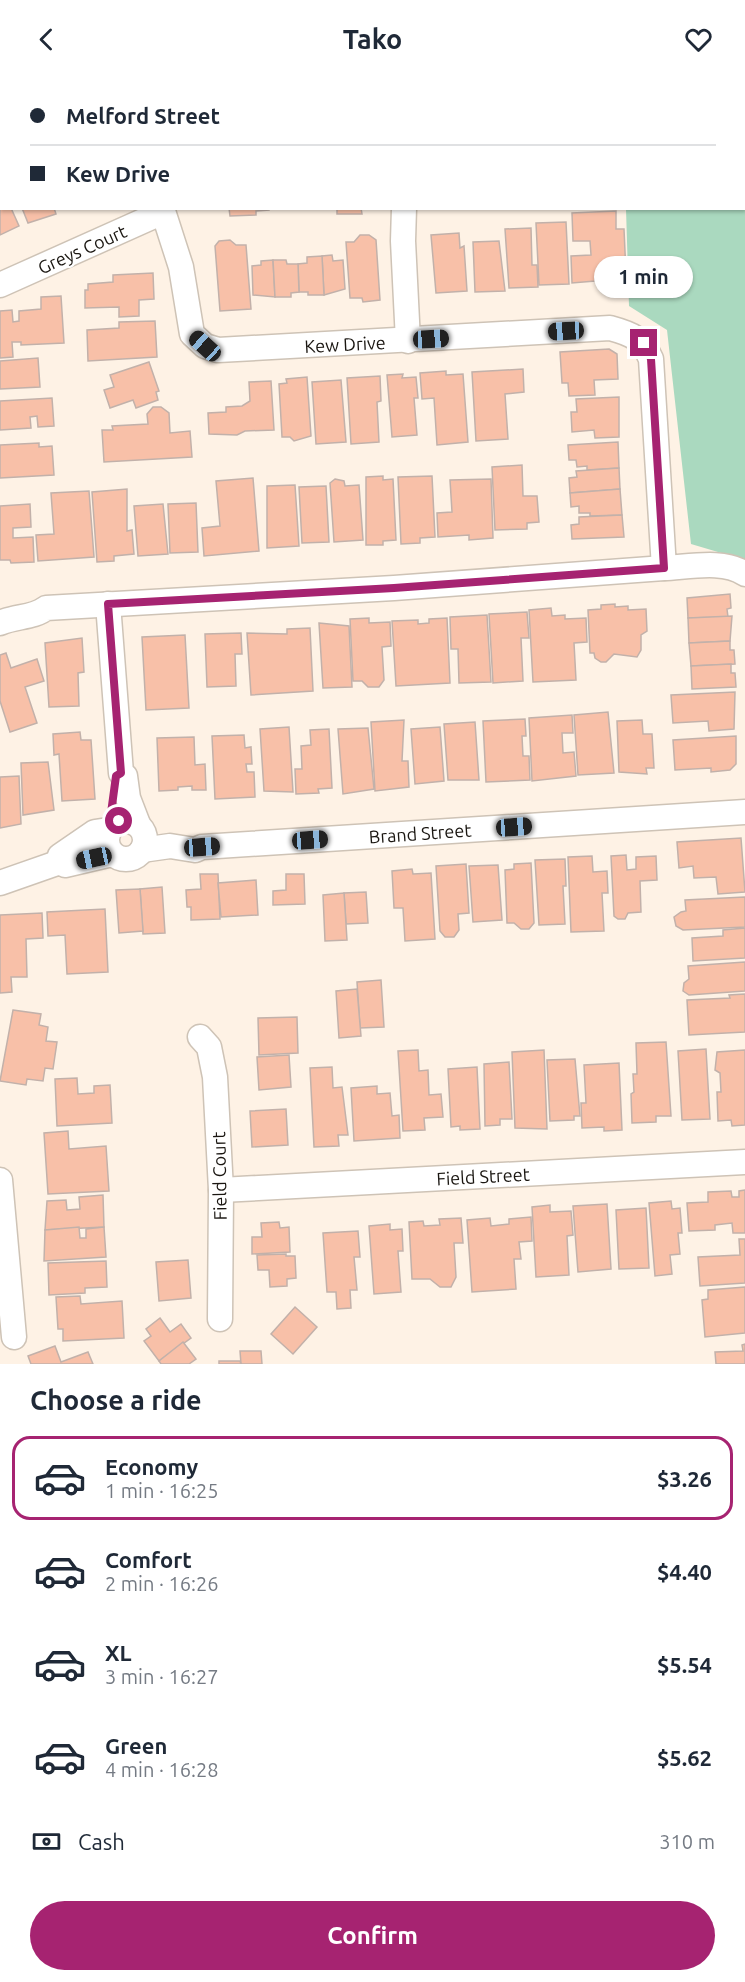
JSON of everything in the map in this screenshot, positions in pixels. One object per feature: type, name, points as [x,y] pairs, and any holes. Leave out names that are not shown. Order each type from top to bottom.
[{"type":"street","name":"Kew Drive","points":[[162,210],[181,267],[192,334],[205,346],[218,350],[238,351],[610,328],[632,334],[644,343],[651,359],[664,568]]},
{"type":"street","name":"Greys Court","points":[[0,285],[162,210]]},
{"type":"street","points":[[404,210],[403,241],[408,340]]},
{"type":"street","points":[[0,604],[39,604],[46,608],[394,588],[708,566],[738,568],[745,574]]},
{"type":"street","points":[[108,604],[121,773],[125,776],[128,798],[141,834],[128,859],[111,836],[111,813],[116,776],[121,773]]},
{"type":"street","points":[[0,623],[14,616],[40,613],[46,608]]},
{"type":"street","name":"Brand Street","points":[[141,834],[152,827],[196,841],[202,847],[745,812]]},
{"type":"street","points":[[0,883],[60,862],[65,865],[111,836],[125,820],[141,834]]},
{"type":"street","name":"Field Court","points":[[200,1036],[209,1047],[214,1061],[221,1190],[220,1319]]},
{"type":"street","name":"Field Street","points":[[221,1190],[745,1162]]},
{"type":"street","points":[[0,1180],[14,1337]]},
{"type":"green space","points":[[626,210],[745,210],[745,560],[691,544],[667,330],[629,306]]},
{"type":"building","points":[[0,210],[12,210],[19,226],[0,235]]},
{"type":"building","points":[[23,210],[55,210],[56,214],[28,223]]},
{"type":"building","points":[[229,210],[269,210],[256,211],[256,215],[230,216]]},
{"type":"building","points":[[337,210],[361,210],[362,214],[337,214]]},
{"type":"building","points":[[616,211],[616,229],[624,229],[626,274],[595,276],[595,281],[572,283],[571,256],[591,255],[590,241],[573,241],[572,213]]},
{"type":"building","points":[[566,222],[569,284],[539,285],[536,223]]},
{"type":"building","points":[[531,228],[532,265],[537,265],[538,287],[509,288],[505,229]]},
{"type":"building","points":[[459,233],[460,248],[464,246],[467,291],[436,293],[431,235]]},
{"type":"building","points":[[360,235],[369,235],[376,240],[380,300],[363,302],[362,298],[350,298],[346,242],[354,242]]},
{"type":"building","points":[[230,240],[236,245],[246,245],[251,309],[220,311],[215,246],[219,241]]},
{"type":"building","points":[[499,241],[505,291],[475,292],[473,242]]},
{"type":"building","points":[[332,255],[333,261],[343,260],[345,289],[324,295],[322,256]]},
{"type":"building","points":[[322,256],[324,295],[308,295],[308,292],[299,292],[298,264],[307,263],[307,257]]},
{"type":"building","points":[[273,260],[275,297],[253,295],[252,266],[261,265],[261,261]]},
{"type":"building","points":[[273,260],[286,260],[287,264],[298,264],[299,292],[291,293],[291,297],[275,297]]},
{"type":"building","points":[[153,273],[154,299],[139,300],[139,316],[119,317],[119,307],[85,308],[85,290],[88,290],[88,284],[113,282],[113,275]]},
{"type":"building","points":[[61,296],[64,343],[21,345],[21,342],[12,342],[13,357],[0,358],[0,311],[12,310],[13,322],[19,321],[19,311],[41,309],[41,297]]},
{"type":"building","points":[[155,321],[157,357],[88,361],[87,330],[119,328],[119,322]]},
{"type":"building","points":[[609,349],[617,354],[618,379],[594,380],[595,395],[569,396],[568,383],[562,383],[560,352]]},
{"type":"building","points":[[38,358],[40,387],[0,389],[0,361]]},
{"type":"building","points":[[149,362],[159,391],[156,392],[158,400],[136,408],[133,400],[110,408],[104,390],[114,387],[110,375]]},
{"type":"building","points":[[523,369],[524,392],[505,394],[508,439],[476,441],[472,372]]},
{"type":"building","points":[[446,371],[446,375],[463,374],[468,442],[437,445],[434,398],[422,399],[420,373]]},
{"type":"building","points":[[403,374],[402,378],[416,377],[418,398],[414,398],[417,435],[392,437],[387,375]]},
{"type":"building","points":[[380,376],[381,401],[377,402],[379,442],[351,444],[347,378]]},
{"type":"building","points":[[307,377],[311,436],[294,441],[290,437],[282,437],[279,384],[287,383],[286,379]]},
{"type":"building","points":[[341,380],[346,442],[316,444],[312,382]]},
{"type":"building","points":[[271,381],[274,430],[245,431],[237,435],[209,434],[208,413],[226,412],[226,407],[242,406],[250,401],[249,382]]},
{"type":"building","points":[[619,397],[619,437],[595,438],[594,430],[572,432],[571,412],[577,412],[576,399]]},
{"type":"building","points":[[52,398],[54,426],[38,427],[37,416],[30,417],[31,428],[0,430],[0,401]]},
{"type":"building","points":[[153,407],[161,407],[169,413],[170,433],[190,431],[192,457],[104,462],[102,430],[113,430],[112,426],[148,424],[147,414]]},
{"type":"building","points":[[618,442],[619,468],[587,470],[587,466],[577,467],[576,460],[569,460],[568,445]]},
{"type":"building","points":[[39,443],[39,447],[52,446],[54,475],[0,478],[0,445]]},
{"type":"building","points":[[522,465],[523,496],[537,496],[539,522],[527,523],[527,529],[495,530],[492,467]]},
{"type":"building","points":[[619,468],[620,489],[570,493],[569,478],[577,477],[576,471]]},
{"type":"building","points":[[383,476],[383,480],[393,479],[396,540],[383,541],[383,545],[366,545],[366,477]]},
{"type":"building","points":[[432,476],[435,537],[420,538],[420,543],[401,544],[398,477]]},
{"type":"building","points":[[253,478],[259,551],[204,556],[202,528],[220,526],[216,481]]},
{"type":"building","points":[[335,479],[344,481],[345,486],[359,485],[363,540],[334,542],[330,483]]},
{"type":"building","points":[[491,479],[493,538],[469,540],[469,535],[438,537],[437,513],[452,512],[450,480]]},
{"type":"building","points":[[295,485],[299,546],[267,548],[267,486]]},
{"type":"building","points":[[326,486],[329,542],[302,543],[299,487]]},
{"type":"building","points":[[127,489],[127,531],[132,530],[134,554],[114,556],[114,561],[97,562],[92,492]]},
{"type":"building","points":[[620,489],[622,515],[590,516],[590,513],[579,513],[579,506],[571,507],[570,493]]},
{"type":"building","points":[[89,491],[94,557],[38,561],[36,535],[54,534],[51,493]]},
{"type":"building","points":[[196,503],[198,552],[170,553],[168,504]]},
{"type":"building","points":[[30,504],[31,527],[13,528],[13,538],[33,537],[34,562],[11,563],[10,560],[0,560],[0,506]]},
{"type":"building","points":[[163,504],[168,554],[138,556],[134,506]]},
{"type":"building","points":[[622,515],[624,537],[572,539],[571,525],[579,524],[579,517]]},
{"type":"building","points":[[730,594],[731,608],[727,609],[728,617],[688,618],[687,598]]},
{"type":"building","points":[[615,604],[615,607],[628,606],[628,610],[646,609],[647,631],[641,635],[641,650],[637,657],[614,654],[606,662],[601,662],[595,658],[594,653],[590,653],[588,610],[601,609],[601,605]]},
{"type":"building","points":[[551,608],[552,616],[565,615],[565,619],[586,618],[587,642],[574,643],[576,680],[533,682],[529,610]]},
{"type":"building","points":[[527,612],[529,638],[521,638],[523,681],[493,683],[489,614]]},
{"type":"building","points":[[487,615],[491,682],[459,683],[458,649],[451,649],[450,617]]},
{"type":"building","points":[[732,616],[730,641],[689,643],[688,618]]},
{"type":"building","points":[[369,618],[369,623],[390,622],[391,646],[382,647],[384,680],[379,687],[368,687],[362,681],[353,681],[350,619]]},
{"type":"building","points":[[447,618],[450,683],[396,686],[392,621],[418,620],[418,624],[429,623],[429,619]]},
{"type":"building","points":[[319,623],[349,626],[352,687],[323,688]]},
{"type":"building","points":[[310,628],[313,691],[251,695],[247,633],[287,634],[287,629]]},
{"type":"building","points":[[241,633],[242,654],[235,654],[236,686],[207,687],[205,634]]},
{"type":"building","points":[[185,635],[189,708],[146,710],[142,637]]},
{"type":"building","points":[[82,638],[84,672],[78,673],[79,706],[49,707],[45,643]]},
{"type":"building","points":[[730,641],[730,650],[734,650],[735,664],[691,666],[689,643]]},
{"type":"building","points":[[6,653],[11,668],[37,659],[44,681],[25,687],[37,723],[10,732],[0,701],[0,655]]},
{"type":"building","points":[[731,664],[731,673],[735,673],[736,687],[692,689],[691,666]]},
{"type":"building","points":[[735,692],[734,729],[709,731],[708,721],[673,723],[671,695]]},
{"type":"building","points":[[608,712],[614,773],[578,775],[574,715]]},
{"type":"building","points":[[572,715],[573,733],[562,733],[563,753],[574,752],[576,776],[532,781],[529,718]]},
{"type":"building","points":[[525,719],[526,736],[522,736],[523,756],[529,756],[530,780],[486,782],[483,721]]},
{"type":"building","points":[[404,720],[402,761],[408,761],[409,787],[375,791],[371,722]]},
{"type":"building","points":[[642,720],[643,734],[652,734],[654,768],[646,768],[647,774],[619,772],[617,721]]},
{"type":"building","points":[[475,722],[479,780],[448,780],[444,724]]},
{"type":"building","points":[[289,727],[293,792],[264,791],[260,729]]},
{"type":"building","points":[[440,727],[444,781],[415,784],[411,729]]},
{"type":"building","points":[[368,728],[374,789],[343,794],[338,729]]},
{"type":"building","points":[[329,729],[332,788],[318,789],[319,793],[296,794],[295,769],[302,769],[301,746],[311,745],[310,730]]},
{"type":"building","points":[[80,732],[81,740],[91,740],[95,799],[62,801],[59,754],[54,755],[53,734]]},
{"type":"building","points":[[244,735],[245,748],[251,747],[252,764],[246,764],[247,772],[254,772],[255,797],[215,799],[212,736]]},
{"type":"building","points":[[736,736],[736,764],[730,770],[711,772],[711,768],[675,770],[673,740]]},
{"type":"building","points":[[194,737],[195,765],[205,764],[206,790],[192,790],[192,786],[178,787],[178,790],[159,791],[157,738]]},
{"type":"building","points":[[48,762],[54,810],[23,815],[21,763]]},
{"type":"building","points":[[19,776],[21,824],[0,828],[0,777]]},
{"type":"building","points":[[741,838],[745,892],[718,894],[716,877],[694,878],[693,866],[679,868],[677,842]]},
{"type":"building","points":[[626,855],[627,870],[636,869],[636,857],[656,856],[657,880],[640,881],[641,912],[628,913],[625,919],[618,919],[614,916],[611,856]]},
{"type":"building","points":[[592,856],[593,872],[607,871],[608,893],[602,893],[604,931],[571,932],[568,857]]},
{"type":"building","points":[[565,859],[566,886],[563,886],[565,924],[539,925],[535,860]]},
{"type":"building","points":[[531,863],[534,923],[529,929],[521,929],[514,923],[507,923],[505,870],[514,869],[514,864]]},
{"type":"building","points":[[466,864],[469,913],[458,914],[459,930],[454,937],[445,937],[440,931],[436,866]]},
{"type":"building","points":[[498,865],[502,920],[473,922],[469,866]]},
{"type":"building","points":[[412,869],[413,874],[431,873],[435,939],[405,941],[403,908],[394,908],[392,871]]},
{"type":"building","points":[[200,874],[218,874],[220,919],[191,920],[191,907],[187,907],[186,890],[201,889]]},
{"type":"building","points":[[286,874],[304,874],[305,904],[273,905],[273,891],[286,890]]},
{"type":"building","points":[[256,880],[258,915],[221,917],[218,883]]},
{"type":"building","points":[[162,887],[165,933],[143,934],[140,889]]},
{"type":"building","points":[[140,889],[143,931],[119,933],[116,890]]},
{"type":"building","points":[[366,892],[368,923],[346,924],[344,893]]},
{"type":"building","points":[[344,893],[347,940],[325,941],[323,895]]},
{"type":"building","points":[[745,897],[745,927],[683,930],[676,926],[674,917],[686,911],[685,900]]},
{"type":"building","points":[[105,909],[108,972],[67,974],[65,935],[48,936],[47,912]]},
{"type":"building","points":[[42,913],[43,938],[26,939],[27,977],[11,977],[12,992],[0,993],[0,915]]},
{"type":"building","points":[[745,928],[745,958],[693,961],[692,938],[723,936],[723,930]]},
{"type":"building","points":[[745,962],[745,991],[689,995],[683,991],[684,983],[689,979],[688,966]]},
{"type":"building","points":[[381,980],[384,1027],[360,1028],[357,982]]},
{"type":"building","points":[[357,989],[361,1036],[339,1038],[336,991]]},
{"type":"building","points":[[745,994],[745,1032],[689,1035],[687,1000],[730,998],[729,995]]},
{"type":"building","points":[[13,1010],[41,1014],[39,1025],[48,1027],[46,1041],[57,1042],[53,1069],[45,1068],[43,1081],[27,1079],[26,1085],[0,1081]]},
{"type":"building","points":[[297,1017],[298,1053],[259,1055],[258,1018]]},
{"type":"building","points":[[666,1042],[671,1116],[656,1116],[656,1122],[632,1123],[633,1074],[637,1074],[636,1043]]},
{"type":"building","points":[[706,1049],[710,1119],[682,1120],[678,1051]]},
{"type":"building","points":[[418,1050],[419,1071],[428,1070],[429,1095],[441,1094],[443,1117],[424,1118],[425,1130],[403,1131],[398,1051]]},
{"type":"building","points":[[544,1050],[547,1129],[515,1128],[512,1052]]},
{"type":"building","points":[[745,1050],[745,1125],[732,1126],[731,1120],[718,1121],[717,1092],[721,1092],[720,1073],[715,1070],[717,1052]]},
{"type":"building","points":[[289,1055],[291,1087],[259,1090],[257,1057]]},
{"type":"building","points":[[575,1059],[580,1116],[574,1116],[574,1120],[550,1121],[547,1060]]},
{"type":"building","points":[[509,1062],[512,1119],[500,1119],[500,1125],[485,1126],[484,1064]]},
{"type":"building","points":[[619,1063],[622,1130],[604,1131],[604,1127],[582,1128],[581,1103],[586,1103],[584,1065]]},
{"type":"building","points":[[332,1067],[333,1088],[342,1087],[348,1135],[338,1135],[339,1146],[314,1147],[310,1068]]},
{"type":"building","points":[[477,1067],[480,1129],[460,1130],[460,1126],[451,1127],[448,1069]]},
{"type":"building","points":[[77,1078],[78,1094],[94,1093],[94,1086],[110,1085],[112,1123],[57,1126],[55,1079]]},
{"type":"building","points":[[377,1086],[377,1094],[390,1093],[392,1116],[399,1115],[400,1138],[354,1141],[351,1088]]},
{"type":"building","points":[[286,1109],[288,1145],[252,1147],[250,1111]]},
{"type":"building","points":[[68,1131],[69,1149],[106,1146],[109,1191],[48,1194],[44,1133]]},
{"type":"building","points":[[745,1190],[745,1233],[733,1233],[732,1223],[715,1225],[715,1230],[689,1231],[687,1203],[708,1202],[708,1192],[731,1191],[732,1197],[739,1197],[739,1191]]},
{"type":"building","points":[[103,1195],[104,1227],[45,1230],[47,1201],[66,1200],[67,1210],[80,1209],[79,1197]]},
{"type":"building","points":[[671,1201],[672,1209],[680,1208],[682,1233],[678,1233],[680,1254],[670,1255],[672,1274],[655,1276],[649,1203]]},
{"type":"building","points":[[607,1204],[611,1269],[578,1272],[573,1206]]},
{"type":"building","points":[[550,1205],[550,1212],[571,1211],[573,1235],[567,1236],[569,1275],[536,1277],[532,1207]]},
{"type":"building","points":[[646,1208],[649,1268],[619,1269],[616,1210]]},
{"type":"building","points":[[531,1217],[532,1241],[519,1242],[521,1259],[514,1259],[516,1289],[472,1292],[467,1220],[490,1218],[491,1226],[509,1224],[509,1219]]},
{"type":"building","points":[[461,1218],[463,1243],[454,1243],[456,1277],[451,1287],[440,1287],[430,1279],[412,1279],[409,1222],[423,1221],[424,1226],[440,1225],[439,1219]]},
{"type":"building","points":[[279,1222],[280,1228],[289,1227],[290,1252],[252,1254],[252,1237],[262,1237],[261,1223]]},
{"type":"building","points":[[390,1224],[390,1230],[402,1229],[403,1251],[398,1251],[401,1292],[374,1294],[369,1226]]},
{"type":"building","points":[[79,1227],[80,1238],[86,1238],[86,1229],[104,1227],[106,1257],[44,1261],[45,1230]]},
{"type":"building","points":[[358,1231],[360,1257],[354,1257],[357,1290],[350,1290],[351,1308],[337,1309],[336,1292],[327,1292],[323,1233]]},
{"type":"building","points":[[739,1239],[745,1239],[745,1283],[700,1286],[698,1257],[740,1255]]},
{"type":"building","points":[[286,1254],[286,1256],[295,1256],[296,1278],[287,1279],[287,1286],[270,1287],[269,1270],[258,1270],[257,1255]]},
{"type":"building","points":[[188,1260],[191,1298],[159,1301],[156,1262]]},
{"type":"building","points":[[106,1261],[107,1287],[85,1288],[85,1293],[49,1295],[48,1263]]},
{"type":"building","points":[[745,1287],[745,1333],[705,1337],[702,1300],[708,1299],[708,1290]]},
{"type":"building","points":[[80,1296],[81,1304],[122,1301],[124,1338],[63,1341],[63,1329],[58,1329],[56,1297]]},
{"type":"building","points":[[295,1307],[317,1327],[293,1354],[271,1334]]},
{"type":"building","points":[[160,1318],[170,1332],[181,1324],[191,1338],[159,1361],[144,1341],[151,1336],[146,1329]]},
{"type":"building","points":[[183,1342],[196,1359],[189,1364],[161,1364],[159,1361]]},
{"type":"building","points":[[745,1344],[745,1364],[716,1364],[715,1352],[743,1351],[742,1345]]},
{"type":"building","points":[[55,1346],[61,1362],[88,1352],[93,1364],[31,1364],[28,1356]]},
{"type":"building","points":[[240,1351],[261,1351],[262,1364],[241,1364]]},
{"type":"building","points":[[219,1361],[240,1361],[241,1364],[219,1364]]},
{"type":"route","points":[[119,821],[113,825],[111,813],[116,776],[121,773],[108,604],[394,588],[664,568],[651,359],[644,343]]}]
